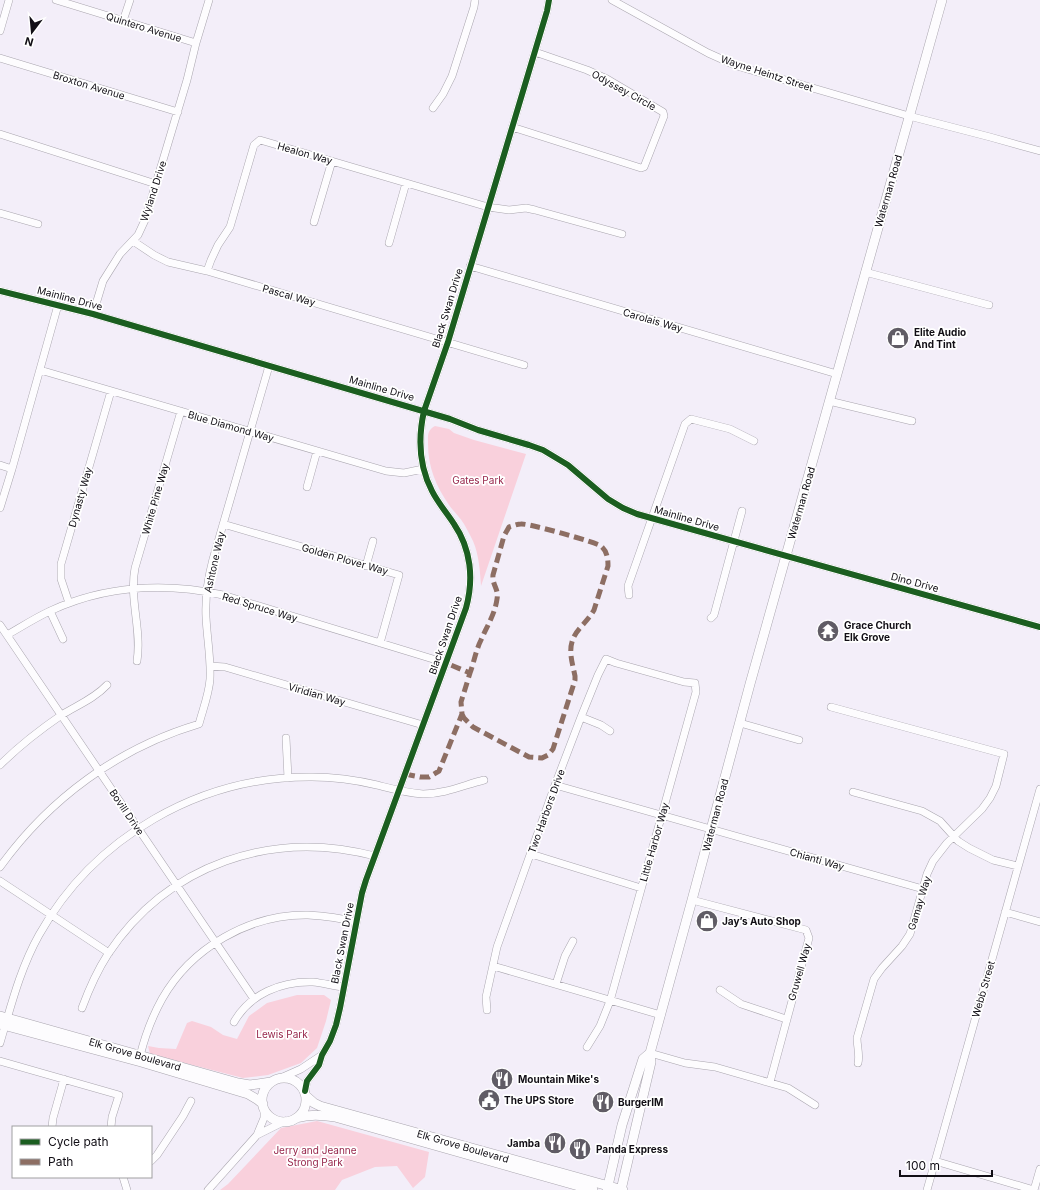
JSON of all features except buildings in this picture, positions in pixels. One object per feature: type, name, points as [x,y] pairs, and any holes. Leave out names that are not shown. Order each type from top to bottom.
[{"type":"main road","name":"Waterman Road","points":[[622,1190],[651,1062],[650,1052],[750,684],[942,0]]},
{"type":"main road","name":"Elk Grove Boulevard","points":[[3,1021],[238,1083],[250,1084],[271,1082]]},
{"type":"main road","name":"Elk Grove Boulevard","points":[[3,1021],[248,1094],[264,1106]]},
{"type":"main road","name":"Waterman Road","points":[[607,1188],[622,1125],[643,1059],[650,1052]]},
{"type":"main road","points":[[283,1077],[298,1083],[305,1094],[305,1106],[302,1113],[296,1118],[279,1121],[267,1113],[264,1106],[263,1094],[271,1082],[283,1077]]},
{"type":"main road","name":"Elk Grove Boulevard","points":[[305,1094],[314,1103],[321,1106],[607,1188],[622,1190]]},
{"type":"main road","name":"Elk Grove Boulevard","points":[[296,1118],[319,1115],[335,1117],[593,1190]]},
{"type":"street","points":[[0,31],[9,0]]},
{"type":"street","name":"Quintero Avenue","points":[[56,0],[196,43]]},
{"type":"street","points":[[123,21],[130,0]]},
{"type":"street","points":[[196,43],[209,0]]},
{"type":"street","points":[[433,108],[443,94],[452,76],[476,0]]},
{"type":"street","name":"Black Swan Drive","points":[[305,1094],[307,1081],[319,1065],[336,1025],[362,893],[467,603],[470,570],[466,550],[459,532],[438,503],[423,469],[420,444],[421,427],[424,411],[448,342],[549,0]]},
{"type":"street","name":"Wayne Heintz Street","points":[[612,0],[708,53],[737,66],[909,116],[990,136],[1040,151]]},
{"type":"street","name":"Wyland Drive","points":[[93,314],[103,281],[120,254],[138,234],[145,220],[178,112],[196,43]]},
{"type":"street","name":"Odyssey Circle","points":[[512,127],[641,168],[644,167],[664,116],[663,112],[607,79],[588,70],[534,52]]},
{"type":"street","name":"Broxton Avenue","points":[[0,58],[178,112]]},
{"type":"street","points":[[0,134],[156,184]]},
{"type":"street","name":"Healon Way","points":[[207,271],[218,245],[230,227],[254,145],[260,140],[488,207],[509,210],[526,208],[622,234]]},
{"type":"street","points":[[314,222],[332,161]]},
{"type":"street","points":[[389,243],[406,183]]},
{"type":"street","points":[[0,213],[38,224]]},
{"type":"street","name":"Pascal Way","points":[[132,241],[168,262],[207,271],[524,365]]},
{"type":"street","name":"Carolais Way","points":[[470,266],[837,374]]},
{"type":"street","points":[[866,272],[988,305]]},
{"type":"street","name":"Mainline Drive","points":[[0,291],[93,314],[424,411],[478,430],[529,445],[543,450],[568,465],[608,500],[630,511],[651,519],[786,556]]},
{"type":"street","points":[[0,508],[58,305]]},
{"type":"street","name":"Ashtone Way","points":[[99,771],[146,744],[168,734],[199,724],[208,693],[210,680],[206,591],[213,559],[269,366]]},
{"type":"street","name":"Blue Diamond Way","points":[[40,370],[394,473],[411,472],[423,469]]},
{"type":"street","name":"Dynasty Way","points":[[69,603],[61,580],[61,564],[111,391]]},
{"type":"street","points":[[829,400],[912,421]]},
{"type":"street","name":"White Pine Way","points":[[137,661],[139,648],[133,578],[180,411]]},
{"type":"street","points":[[629,595],[628,586],[685,424],[691,418],[730,429],[754,441]]},
{"type":"street","points":[[307,487],[317,451]]},
{"type":"street","points":[[0,465],[12,469]]},
{"type":"street","points":[[711,618],[714,616],[735,542],[742,511]]},
{"type":"street","name":"Golden Plover Way","points":[[223,524],[399,575],[380,643]]},
{"type":"street","points":[[366,566],[373,541]]},
{"type":"street","name":"Dino Drive","points":[[786,556],[1040,627]]},
{"type":"street","name":"Red Spruce Way","points":[[7,635],[50,611],[69,603],[99,594],[133,588],[187,588],[223,595],[446,663]]},
{"type":"street","points":[[50,611],[63,639]]},
{"type":"street","name":"Bovill Drive","points":[[0,625],[254,999]]},
{"type":"street","name":"Little Harbor Way","points":[[587,1047],[600,1026],[610,1001],[696,692],[695,683],[684,682],[606,659]]},
{"type":"street","name":"Two Harbors Drive","points":[[487,1010],[486,997],[497,947],[555,785],[598,675],[606,659]]},
{"type":"street","name":"Viridian Way","points":[[210,666],[225,668],[423,725]]},
{"type":"street","points":[[0,765],[33,736],[61,715],[101,692],[108,685]]},
{"type":"street","name":"Gamay Way","points":[[831,707],[1004,754],[996,786],[990,798],[982,809],[942,848],[933,861],[927,874],[910,934],[902,946],[892,955],[877,973],[872,985],[857,1038],[859,1057],[858,1063]]},
{"type":"street","points":[[581,717],[591,720],[610,731]]},
{"type":"street","points":[[740,723],[799,740]]},
{"type":"street","points":[[286,738],[288,778]]},
{"type":"street","points":[[0,867],[24,836],[41,818],[64,797],[99,771]]},
{"type":"street","points":[[0,1043],[3,1021],[22,970],[39,935],[51,915],[87,870],[118,842],[159,815],[181,804],[219,790],[259,781],[321,777],[377,785],[399,791],[432,793],[447,791],[484,780]]},
{"type":"street","name":"Chianti Way","points":[[555,785],[923,889]]},
{"type":"street","name":"Webb Street","points":[[927,1190],[1040,789]]},
{"type":"street","points":[[853,792],[922,811],[940,822],[958,841],[981,855],[999,862],[1018,866]]},
{"type":"street","points":[[82,1008],[95,977],[121,936],[144,911],[160,897],[195,874],[214,865],[269,849],[319,846],[340,848],[375,856]]},
{"type":"street","points":[[531,854],[585,869],[641,888]]},
{"type":"street","points":[[0,881],[109,953]]},
{"type":"street","name":"Gruwell Way","points":[[692,900],[806,930],[809,938],[770,1082]]},
{"type":"street","points":[[1005,912],[1040,922]]},
{"type":"street","points":[[140,1056],[153,1016],[168,989],[187,966],[216,942],[248,926],[266,920],[284,917],[308,915],[356,922]]},
{"type":"street","points":[[556,984],[565,956],[573,941]]},
{"type":"street","points":[[493,966],[661,1015]]},
{"type":"street","points":[[234,1022],[242,1009],[254,999],[263,992],[275,988],[298,983],[321,983],[344,987]]},
{"type":"street","points":[[720,990],[742,1004],[786,1019]]},
{"type":"street","points":[[650,1052],[685,1063],[715,1067],[770,1082],[788,1088],[815,1105]]},
{"type":"street","name":"Black Swan Drive","points":[[283,1077],[301,1069],[322,1055]]},
{"type":"street","points":[[0,1061],[119,1095],[112,1117],[111,1126]]},
{"type":"street","points":[[52,1126],[64,1079]]},
{"type":"street","points":[[152,1160],[157,1155],[183,1116],[191,1101]]},
{"type":"street","points":[[208,1190],[257,1135],[264,1118],[264,1106]]},
{"type":"street","points":[[257,1135],[285,1121]]},
{"type":"street","points":[[935,1161],[1034,1190],[1040,1169]]},
{"type":"street","points":[[123,1178],[127,1190]]},
{"type":"green space","name":"Gates Park","points":[[435,426],[449,429],[454,433],[474,440],[526,454],[481,586],[478,557],[473,541],[462,521],[444,498],[431,468],[428,452],[428,436],[429,431]]},
{"type":"green space","name":"Lewis Park","points":[[297,995],[324,995],[331,1000],[317,1048],[301,1063],[268,1075],[243,1078],[150,1054],[148,1046],[176,1049],[187,1023],[192,1021],[211,1027],[223,1035],[237,1039],[249,1016],[267,1003]]},
{"type":"green space","name":"Jerry and Jeanne Strong Park","points":[[317,1121],[429,1152],[425,1177],[413,1188],[397,1166],[375,1167],[342,1180],[335,1190],[220,1190],[228,1184],[281,1128]]},
{"type":"marked path","points":[[462,714],[473,727],[529,757],[542,758],[548,755],[553,749],[575,680],[571,645],[576,634],[594,610],[608,566],[605,550],[601,546],[587,541],[536,526],[521,524],[509,527],[504,536],[493,575],[493,582],[497,592],[496,604],[493,615],[478,648],[470,673]]},
{"type":"marked path","points":[[405,774],[429,777],[439,771],[462,714],[461,702],[470,673],[446,663]]},
{"type":"cycle path","points":[[305,1091],[307,1081],[319,1065],[336,1025],[362,893],[366,880],[466,608],[470,586],[467,554],[460,534],[434,495],[424,472],[420,442],[422,421],[424,411],[448,342],[549,0]]},
{"type":"cycle path","points":[[0,291],[93,314],[450,419],[478,430],[543,450],[568,465],[608,499],[637,514],[1040,627]]},
{"type":"place","name":"Elite Audio And Tint","points":[[898,338]]},
{"type":"place","name":"Grace Church Elk Grove","points":[[828,631]]},
{"type":"place","name":"Jay’s Auto Shop","points":[[707,921]]},
{"type":"place","name":"Mountain Mike's","points":[[502,1079]]},
{"type":"place","name":"The UPS Store","points":[[489,1100]]},
{"type":"place","name":"BurgerIM","points":[[603,1102]]},
{"type":"place","name":"Jamba","points":[[555,1143]]},
{"type":"place","name":"Panda Express","points":[[580,1149]]}]
